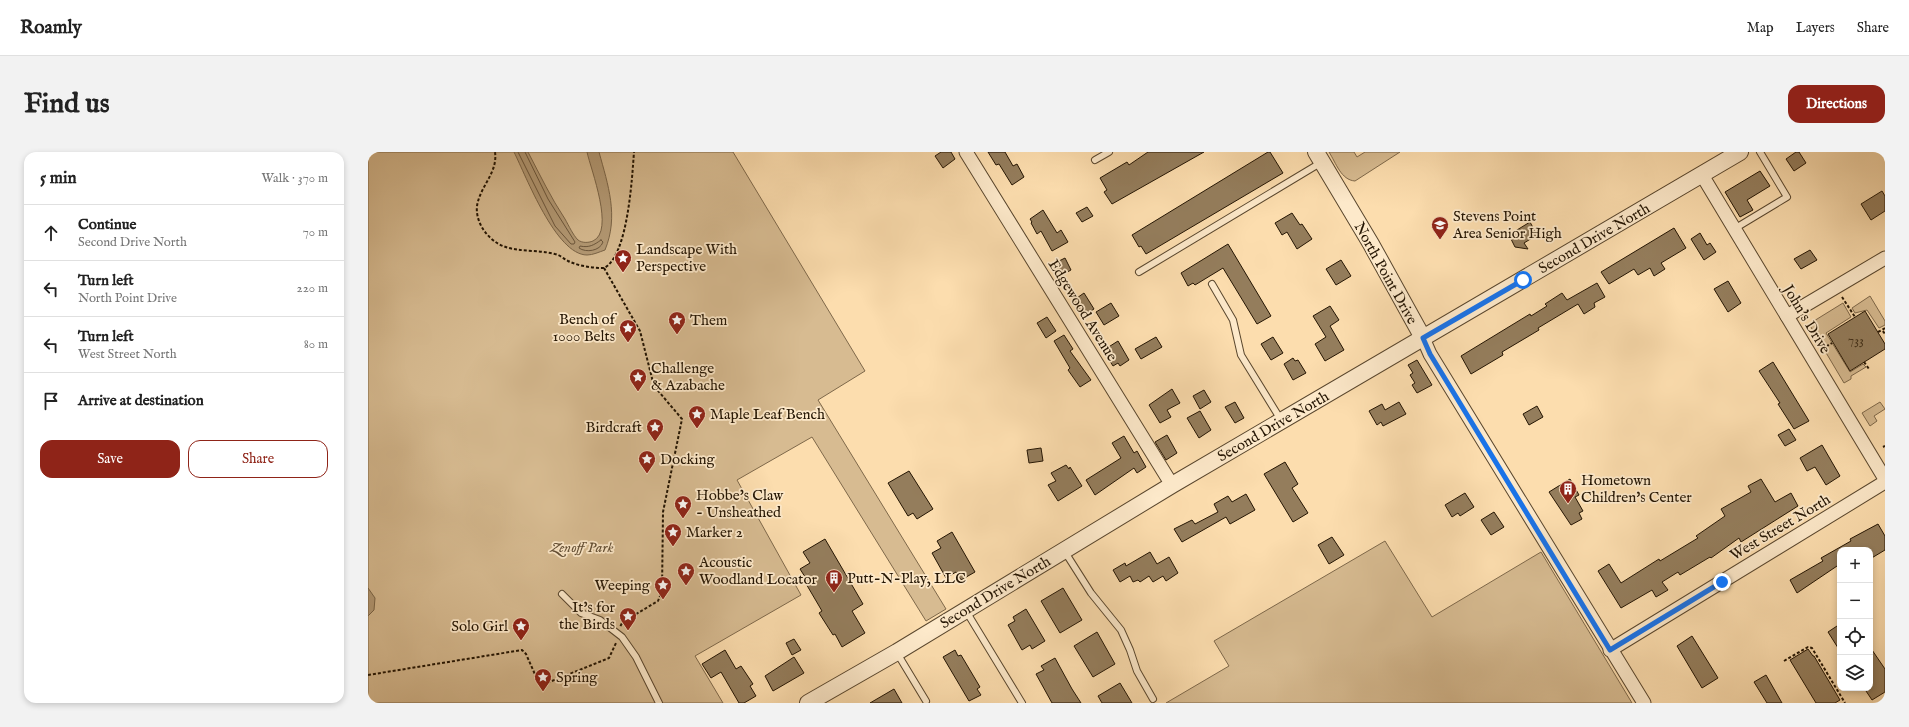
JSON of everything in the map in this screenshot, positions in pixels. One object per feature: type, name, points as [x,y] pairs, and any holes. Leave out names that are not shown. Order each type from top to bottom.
[{"type":"street","name":"Edgewood Avenue","points":[[966,152],[1172,485]]},
{"type":"street","name":"Second Drive North","points":[[808,703],[897,652],[1172,485],[1740,152]]},
{"type":"street","name":"North Point Drive","points":[[1319,157],[1371,244],[1423,338],[1430,354],[1610,650],[1644,703]]},
{"type":"street","name":"John's Drive","points":[[1702,175],[1885,479]]},
{"type":"street","points":[[1787,316],[1885,258]]},
{"type":"street","name":"West Street North","points":[[1610,650],[1885,482]]},
{"type":"lane","points":[[1095,160],[1109,152]]},
{"type":"lane","points":[[1734,229],[1787,197],[1760,152]]},
{"type":"lane","points":[[1139,272],[1319,157]]},
{"type":"lane","points":[[1212,284],[1233,320],[1242,355],[1282,421]]},
{"type":"lane","points":[[1064,550],[1091,593],[1121,630],[1138,671],[1153,699]]},
{"type":"lane","points":[[562,594],[581,613],[600,620],[622,637],[636,657],[659,703]]},
{"type":"lane","points":[[965,610],[1022,703]]},
{"type":"lane","points":[[897,652],[926,701]]},
{"type":"path","points":[[495,152],[496,158],[493,172],[480,194],[476,207],[479,223],[495,244],[515,249],[556,254],[568,262],[604,268],[609,266],[615,258],[626,224],[631,194],[634,152]]},
{"type":"path","points":[[368,675],[522,650],[526,654],[537,679],[547,683],[609,658],[613,651],[622,623],[658,601],[662,591],[663,512],[682,419],[654,386],[640,331],[604,268]]},
{"type":"path","points":[[1836,288],[1855,318]]},
{"type":"path","points":[[1878,332],[1884,329],[1885,334]]},
{"type":"path","points":[[1822,349],[1832,343]]},
{"type":"path","points":[[1864,362],[1869,369]]},
{"type":"path","points":[[1784,662],[1808,647],[1812,648],[1845,703]]},
{"type":"green space","name":"Zenoff Park","points":[[368,152],[733,152],[865,371],[818,400],[946,609],[926,621],[812,437],[737,480],[801,595],[695,656],[723,703],[368,703]]},
{"type":"green space","points":[[1329,152],[1354,152],[1357,157],[1365,152],[1400,152],[1355,181],[1346,178],[1342,174]]},
{"type":"green space","points":[[1870,296],[1885,321],[1885,325],[1879,328],[1867,310],[1855,313],[1852,308]]},
{"type":"green space","points":[[1843,303],[1851,317],[1826,333],[1850,372],[1863,364],[1866,367],[1851,376],[1851,379],[1844,383],[1809,324]]},
{"type":"green space","points":[[1880,402],[1885,409],[1874,416],[1877,421],[1870,426],[1862,413]]},
{"type":"green space","points":[[1385,541],[1432,617],[1541,552],[1632,703],[1166,703],[1229,666],[1214,641]]},
{"type":"water","points":[[514,152],[528,152],[550,195],[573,233],[581,242],[589,242],[593,241],[599,235],[602,225],[602,213],[587,152],[599,152],[609,189],[612,213],[609,237],[605,250],[587,255],[575,252],[564,242],[553,229],[543,212]]},
{"type":"water","points":[[368,588],[375,598],[374,610],[368,616]]},
{"type":"building","points":[[941,152],[951,152],[955,159],[943,168],[935,156]]},
{"type":"building","points":[[988,152],[1005,152],[1013,166],[1017,164],[1024,177],[1012,185],[999,164],[996,165]]},
{"type":"building","points":[[1148,152],[1204,152],[1112,204],[1104,192],[1107,190],[1100,178],[1127,162],[1129,165]]},
{"type":"building","points":[[1270,152],[1283,173],[1146,254],[1141,246],[1139,247],[1132,235]]},
{"type":"building","points":[[1796,152],[1799,152],[1806,163],[1794,171],[1786,159]]},
{"type":"building","points":[[1760,171],[1770,186],[1747,200],[1753,210],[1740,217],[1725,192]]},
{"type":"building","points":[[1882,191],[1885,196],[1885,211],[1871,220],[1861,204]]},
{"type":"building","points":[[1087,207],[1093,216],[1082,222],[1076,213]]},
{"type":"building","points":[[1043,210],[1057,233],[1061,230],[1068,242],[1052,251],[1041,231],[1037,234],[1030,219]]},
{"type":"building","points":[[1292,213],[1300,225],[1302,224],[1312,239],[1297,249],[1287,232],[1282,235],[1275,223]]},
{"type":"building","points":[[1530,222],[1537,235],[1524,243],[1528,249],[1515,247],[1511,239],[1514,237],[1512,233]]},
{"type":"building","points":[[1674,228],[1686,248],[1661,263],[1665,269],[1654,276],[1650,268],[1638,275],[1634,269],[1609,284],[1601,272]]},
{"type":"building","points":[[1700,233],[1707,245],[1710,243],[1716,252],[1704,260],[1691,239]]},
{"type":"building","points":[[1228,244],[1271,316],[1257,324],[1223,268],[1195,285],[1193,283],[1188,286],[1181,273]]},
{"type":"building","points":[[1810,250],[1817,260],[1801,269],[1794,259]]},
{"type":"building","points":[[1065,258],[1071,270],[1060,276],[1053,264]]},
{"type":"building","points":[[1341,260],[1351,276],[1336,285],[1326,269]]},
{"type":"building","points":[[1728,281],[1741,303],[1728,312],[1714,289]]},
{"type":"building","points":[[1597,283],[1605,297],[1594,303],[1595,307],[1584,314],[1578,304],[1538,328],[1539,330],[1502,352],[1503,355],[1471,374],[1461,356],[1530,314],[1531,316],[1547,306],[1545,304],[1562,293],[1567,300]]},
{"type":"building","points":[[1084,293],[1094,309],[1086,314],[1083,310],[1081,311],[1074,300]]},
{"type":"building","points":[[1111,303],[1119,316],[1104,325],[1096,312]]},
{"type":"building","points":[[1330,306],[1339,320],[1330,326],[1344,350],[1325,361],[1315,344],[1326,337],[1313,316]]},
{"type":"building","points":[[1865,311],[1885,344],[1885,349],[1850,371],[1828,334]]},
{"type":"building","points":[[1047,317],[1056,331],[1046,338],[1037,323]]},
{"type":"building","points":[[1064,335],[1073,349],[1070,351],[1091,380],[1080,387],[1068,370],[1070,368],[1054,341]]},
{"type":"building","points":[[1156,337],[1162,347],[1141,359],[1135,349]]},
{"type":"building","points":[[1273,337],[1283,353],[1271,360],[1261,344]]},
{"type":"building","points":[[1118,341],[1129,360],[1120,366],[1118,363],[1113,366],[1108,358],[1112,356],[1107,348]]},
{"type":"building","points":[[1293,358],[1295,361],[1298,360],[1306,373],[1293,380],[1284,364]]},
{"type":"building","points":[[1417,360],[1432,385],[1417,393],[1412,385],[1415,383],[1410,375],[1413,373],[1408,365]]},
{"type":"building","points":[[1773,362],[1809,421],[1794,429],[1778,404],[1780,403],[1759,371]]},
{"type":"building","points":[[1172,389],[1180,403],[1167,410],[1171,417],[1160,423],[1149,405]]},
{"type":"building","points":[[1204,390],[1211,402],[1200,409],[1193,396]]},
{"type":"building","points":[[1235,402],[1244,418],[1235,423],[1225,407]]},
{"type":"building","points":[[1399,402],[1406,414],[1383,426],[1381,422],[1377,425],[1369,411],[1382,404],[1385,410]]},
{"type":"building","points":[[1537,406],[1543,417],[1529,425],[1523,414]]},
{"type":"building","points":[[1200,411],[1211,430],[1199,438],[1187,418]]},
{"type":"building","points":[[1789,429],[1796,440],[1785,446],[1778,435]]},
{"type":"building","points":[[1167,435],[1177,453],[1166,460],[1155,442]]},
{"type":"building","points":[[1124,436],[1134,453],[1137,451],[1146,467],[1137,473],[1134,468],[1095,495],[1086,480],[1121,458],[1112,443]]},
{"type":"building","points":[[1822,445],[1840,476],[1826,485],[1815,467],[1807,471],[1800,458]]},
{"type":"building","points":[[1041,448],[1043,461],[1029,463],[1027,450]]},
{"type":"building","points":[[1285,462],[1298,484],[1292,488],[1308,513],[1293,522],[1264,474]]},
{"type":"building","points":[[1066,465],[1069,469],[1070,467],[1082,486],[1058,501],[1048,485],[1056,481],[1051,473]]},
{"type":"building","points":[[909,471],[933,509],[917,519],[913,513],[908,516],[888,483]]},
{"type":"building","name":"Hometown Children's Center","points":[[1570,479],[1579,495],[1575,497],[1583,511],[1579,513],[1582,519],[1571,525],[1549,492]]},
{"type":"building","points":[[1761,479],[1775,502],[1791,493],[1798,506],[1741,542],[1739,538],[1711,558],[1710,557],[1680,575],[1678,572],[1662,582],[1668,590],[1656,597],[1652,590],[1621,608],[1598,571],[1609,564],[1621,583],[1659,559],[1660,561],[1698,538],[1696,536],[1725,516],[1721,509],[1751,492],[1748,486]]},
{"type":"building","points":[[1465,493],[1474,507],[1460,516],[1458,513],[1452,517],[1445,505]]},
{"type":"building","points":[[1246,494],[1255,510],[1230,524],[1226,517],[1182,542],[1174,529],[1192,520],[1195,524],[1218,512],[1214,504],[1228,496],[1232,502]]},
{"type":"building","points":[[1494,512],[1504,527],[1491,535],[1481,520]]},
{"type":"building","points":[[1878,524],[1885,536],[1885,550],[1873,557],[1873,547],[1840,547],[1851,541],[1850,539]]},
{"type":"building","points":[[952,532],[975,572],[961,580],[956,572],[946,578],[932,553],[941,548],[937,541]]},
{"type":"building","points":[[1332,537],[1344,555],[1329,564],[1318,545]]},
{"type":"building","name":"Putt-N-Play, LLC","points":[[825,539],[863,604],[852,611],[865,633],[842,647],[835,634],[833,635],[819,613],[822,611],[805,582],[807,580],[800,569],[810,563],[803,552]]},
{"type":"building","points":[[1837,549],[1837,566],[1797,593],[1790,580],[1823,561],[1821,558]]},
{"type":"building","points":[[1150,552],[1157,564],[1169,557],[1178,573],[1166,581],[1163,576],[1153,582],[1149,576],[1140,582],[1138,580],[1133,582],[1130,576],[1120,582],[1113,570],[1125,563],[1126,566]]},
{"type":"building","points":[[1063,588],[1082,620],[1060,633],[1041,601]]},
{"type":"building","points":[[1026,609],[1045,641],[1032,649],[1030,645],[1022,650],[1008,625],[1015,621],[1013,617]]},
{"type":"building","points":[[1837,626],[1837,646],[1828,632]]},
{"type":"building","points":[[1097,632],[1115,664],[1093,677],[1074,646]]},
{"type":"building","points":[[1692,636],[1718,678],[1702,688],[1677,646]]},
{"type":"building","points":[[794,639],[801,650],[792,655],[786,643]]},
{"type":"building","points":[[1808,649],[1814,656],[1840,700],[1835,703],[1816,703],[1790,660]]},
{"type":"building","points":[[725,650],[736,669],[741,666],[753,684],[750,686],[756,696],[744,703],[739,703],[721,672],[711,678],[702,664]]},
{"type":"building","points":[[955,650],[958,656],[961,655],[980,687],[977,689],[981,695],[969,701],[943,657]]},
{"type":"building","points":[[1873,651],[1885,669],[1885,692],[1872,700],[1866,691],[1873,691]]},
{"type":"building","points":[[794,657],[804,673],[773,691],[765,676]]},
{"type":"building","points":[[1055,658],[1081,703],[1052,703],[1036,674],[1044,670],[1041,666]]},
{"type":"building","points":[[1766,675],[1782,703],[1767,703],[1754,682]]},
{"type":"building","points":[[1120,683],[1132,703],[1102,703],[1098,696]]},
{"type":"building","points":[[894,689],[902,703],[870,703]]},
{"type":"place","name":"Stevens Point Area Senior High","points":[[1440,240]]},
{"type":"place","name":"Landscape With Perspective","points":[[623,273]]},
{"type":"place","name":"Them","points":[[677,335]]},
{"type":"place","name":"Bench of 1000 Belts","points":[[628,343]]},
{"type":"place","name":"Challenge & Azabache","points":[[638,392]]},
{"type":"place","name":"Maple Leaf Bench","points":[[697,429]]},
{"type":"place","name":"Birdcraft","points":[[655,442]]},
{"type":"place","name":"Docking","points":[[647,474]]},
{"type":"place","name":"Hometown Children's Center","points":[[1568,504]]},
{"type":"place","name":"Hobbe's Claw - Unsheathed","points":[[683,519]]},
{"type":"place","name":"Marker 2","points":[[673,547]]},
{"type":"place","name":"Acoustic Woodland Locator","points":[[686,586]]},
{"type":"place","name":"Putt-N-Play, LLC","points":[[834,593]]},
{"type":"place","name":"Weeping","points":[[663,600]]},
{"type":"place","name":"It's for the Birds","points":[[628,631]]},
{"type":"place","name":"Solo Girl","points":[[521,641]]},
{"type":"place","name":"Spring","points":[[543,692]]},
{"type":"route","points":[[1523,280],[1423,338],[1430,354],[1610,650],[1722,582]]}]
